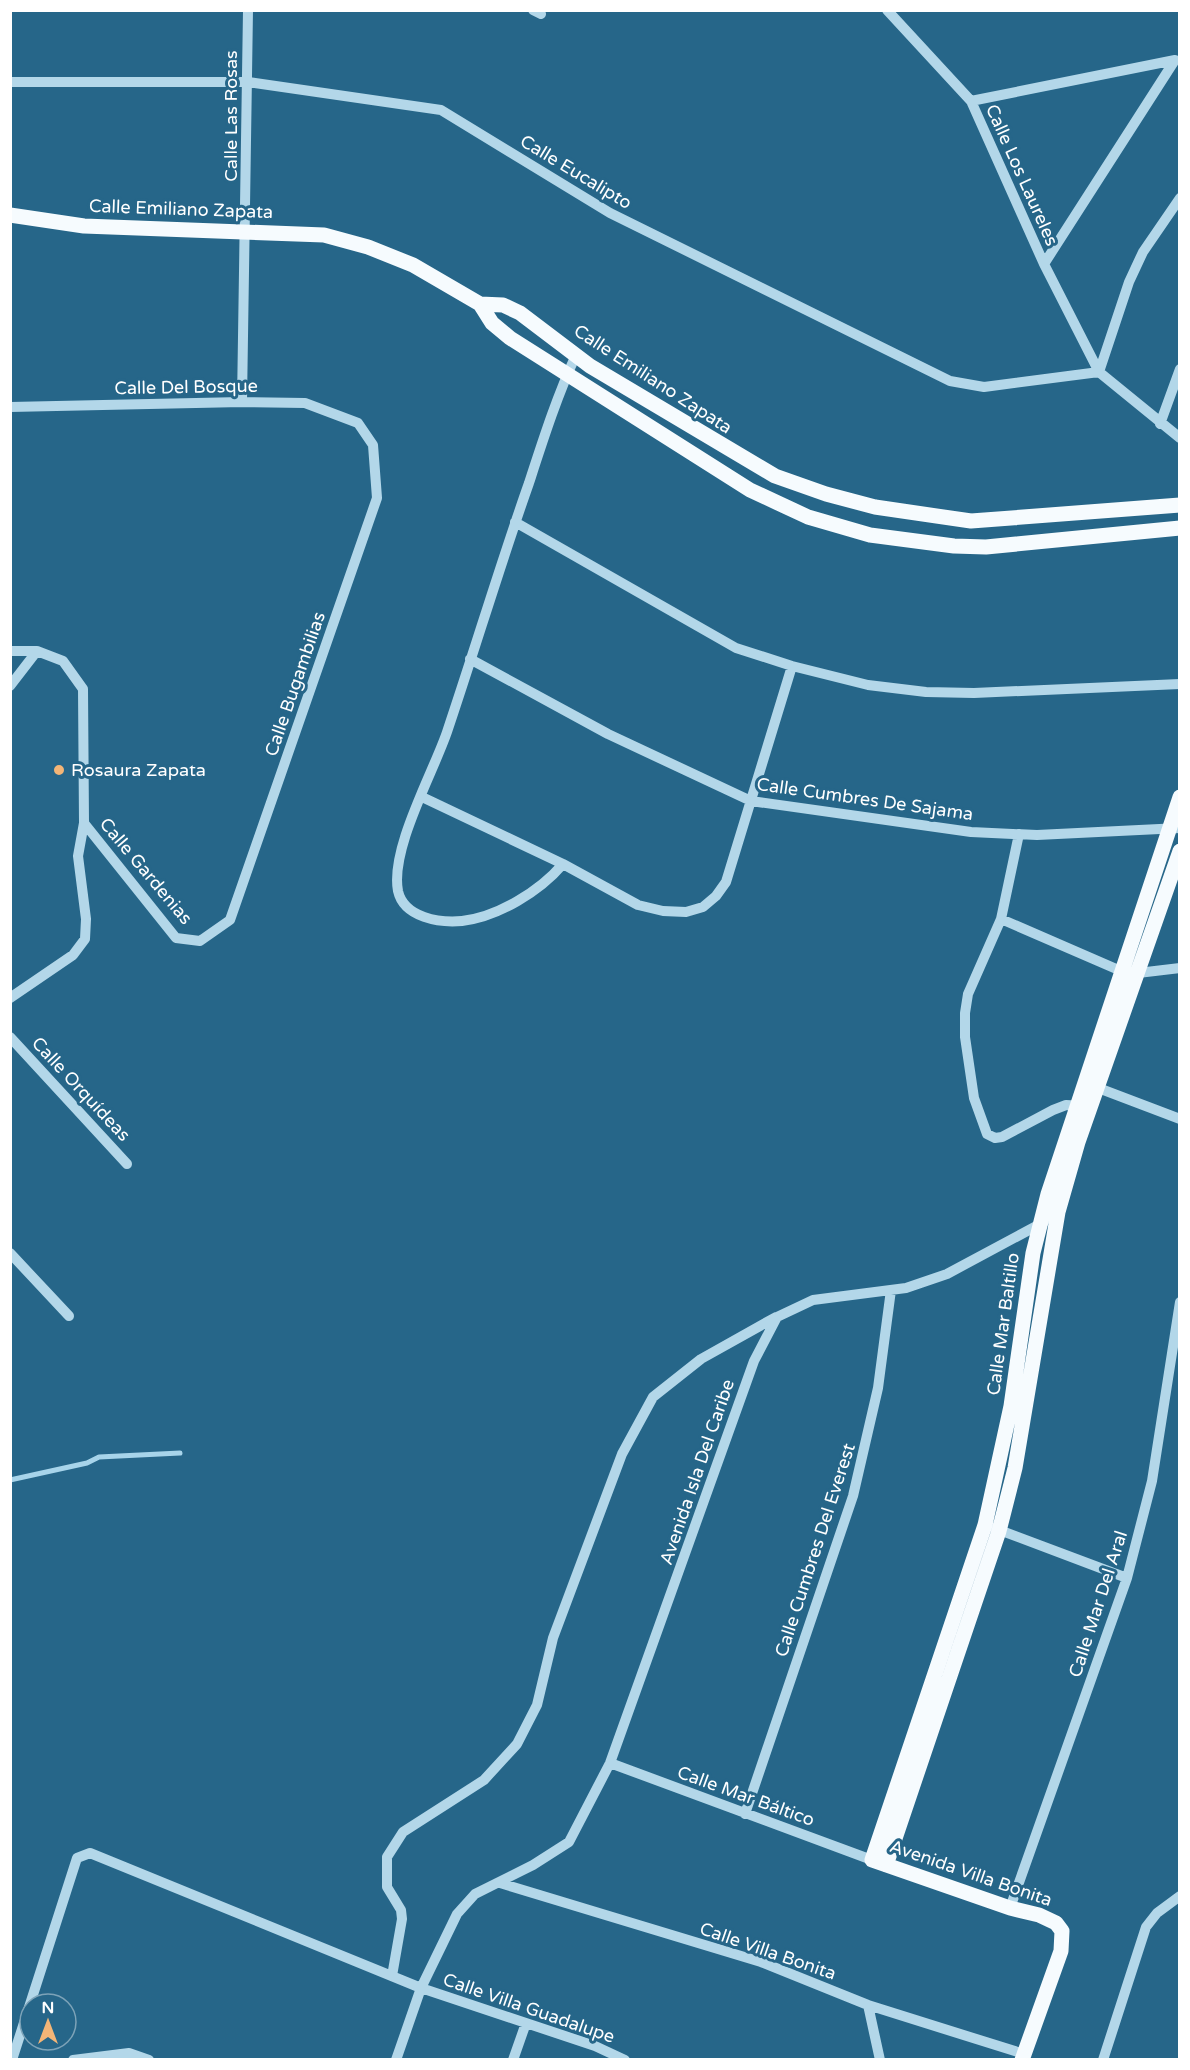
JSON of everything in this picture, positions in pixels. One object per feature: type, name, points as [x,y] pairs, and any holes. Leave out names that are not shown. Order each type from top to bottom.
[{"type":"main road","name":"Calle Emiliano Zapata","points":[[10,215],[84,226],[324,235],[368,247],[413,265],[480,304],[503,305],[520,313],[576,355],[709,439],[775,476],[875,507],[971,521],[1179,505]]},
{"type":"main road","points":[[480,304],[492,323],[567,374],[750,490],[808,517],[870,535],[954,546],[986,547],[1179,528]]},
{"type":"main road","name":"Calle Mar Baltillo","points":[[992,1528],[1040,1221],[1091,1085],[1121,971],[1174,829],[1179,797]]},
{"type":"main road","name":"Calle Mar Baltillo","points":[[1091,1085],[1138,973],[1179,851]]},
{"type":"main road","name":"Calle Mar Baltillo","points":[[879,1862],[992,1528],[1015,1468],[1056,1222],[1078,1142],[1084,1106]]},
{"type":"main road","name":"Avenida Villa Bonita","points":[[879,1862],[1010,1908],[1039,1915],[1056,1923],[1063,1940],[1023,2057]]},
{"type":"street","name":"Calle Las Rosas","points":[[242,402],[248,10]]},
{"type":"street","name":"Calle Los Laureles","points":[[886,10],[971,101],[1044,264],[1099,372]]},
{"type":"street","points":[[971,101],[1178,60]]},
{"type":"street","points":[[1044,264],[1178,60]]},
{"type":"street","name":"Calle Eucalipto","points":[[10,82],[248,82],[441,110],[610,213],[950,381],[984,387],[1099,372]]},
{"type":"street","points":[[1179,198],[1143,252],[1129,282],[1099,372],[1179,438]]},
{"type":"street","points":[[562,864],[549,881],[507,905],[470,920],[444,922],[423,916],[409,907],[399,894],[397,878],[402,848],[446,734],[515,522],[567,374],[576,355]]},
{"type":"street","points":[[1160,424],[1179,369]]},
{"type":"street","name":"Calle Del Bosque","points":[[10,407],[242,402],[305,403],[358,423]]},
{"type":"street","name":"Calle Bugambilias","points":[[200,941],[230,920],[377,498],[373,445],[358,423]]},
{"type":"street","points":[[515,522],[736,648],[792,666],[868,685],[926,692],[974,693],[1179,684]]},
{"type":"street","points":[[10,651],[37,651]]},
{"type":"street","points":[[10,686],[37,651]]},
{"type":"street","name":"Calle Gardenias","points":[[37,651],[63,661],[83,689],[84,823],[176,938],[200,941]]},
{"type":"street","name":"Calle Cumbres De Sajama","points":[[470,659],[608,734],[751,801],[895,822],[1019,834],[1174,829]]},
{"type":"street","points":[[422,797],[562,864],[638,905],[663,911],[686,912],[703,907],[716,896],[726,882],[792,666]]},
{"type":"street","points":[[10,998],[73,955],[85,939],[86,919],[78,856],[84,823]]},
{"type":"street","points":[[1019,834],[1001,919],[968,994],[965,1037],[974,1098],[987,1134],[995,1138],[1002,1137],[1053,1110],[1084,1106]]},
{"type":"street","points":[[1001,919],[1121,971],[1138,973],[1179,968]]},
{"type":"street","name":"Calle Orquídeas","points":[[10,1037],[127,1164]]},
{"type":"street","points":[[1091,1085],[1179,1119]]},
{"type":"street","points":[[392,1976],[402,1919],[401,1910],[387,1887],[387,1857],[403,1832],[484,1780],[517,1744],[537,1705],[553,1638],[622,1454],[653,1397],[701,1359],[813,1300],[891,1290],[947,1274],[1040,1221],[1056,1222]]},
{"type":"street","points":[[10,1253],[69,1316]]},
{"type":"street","name":"Calle Cumbres Del Everest","points":[[745,1814],[853,1496],[878,1389],[891,1290]]},
{"type":"street","name":"Calle Mar Del Aral","points":[[1010,1908],[1127,1578],[1152,1481],[1179,1302]]},
{"type":"street","name":"Avenida Isla Del Caribe","points":[[396,2060],[421,1988],[457,1914],[476,1894],[500,1883],[569,1842],[610,1763],[754,1361],[777,1317]]},
{"type":"street","points":[[992,1528],[1127,1578]]},
{"type":"street","name":"Calle Mar Báltico","points":[[610,1763],[879,1862]]},
{"type":"street","name":"Calle Villa Guadalupe","points":[[12,2060],[77,1858],[90,1853],[421,1988],[595,2046],[625,2060]]},
{"type":"street","name":"Calle Villa Bonita","points":[[500,1883],[761,1962],[868,2005],[1023,2057]]},
{"type":"street","points":[[1103,2060],[1146,1927],[1157,1913],[1179,1896]]},
{"type":"street","points":[[868,2005],[880,2060]]},
{"type":"street","points":[[513,2060],[526,2023]]},
{"type":"street","points":[[73,2060],[129,2053],[149,2060]]},
{"type":"waterway","points":[[10,1480],[87,1463],[99,1457],[180,1453]]},
{"type":"place","name":"Rosaura Zapata","points":[[59,770]]}]
